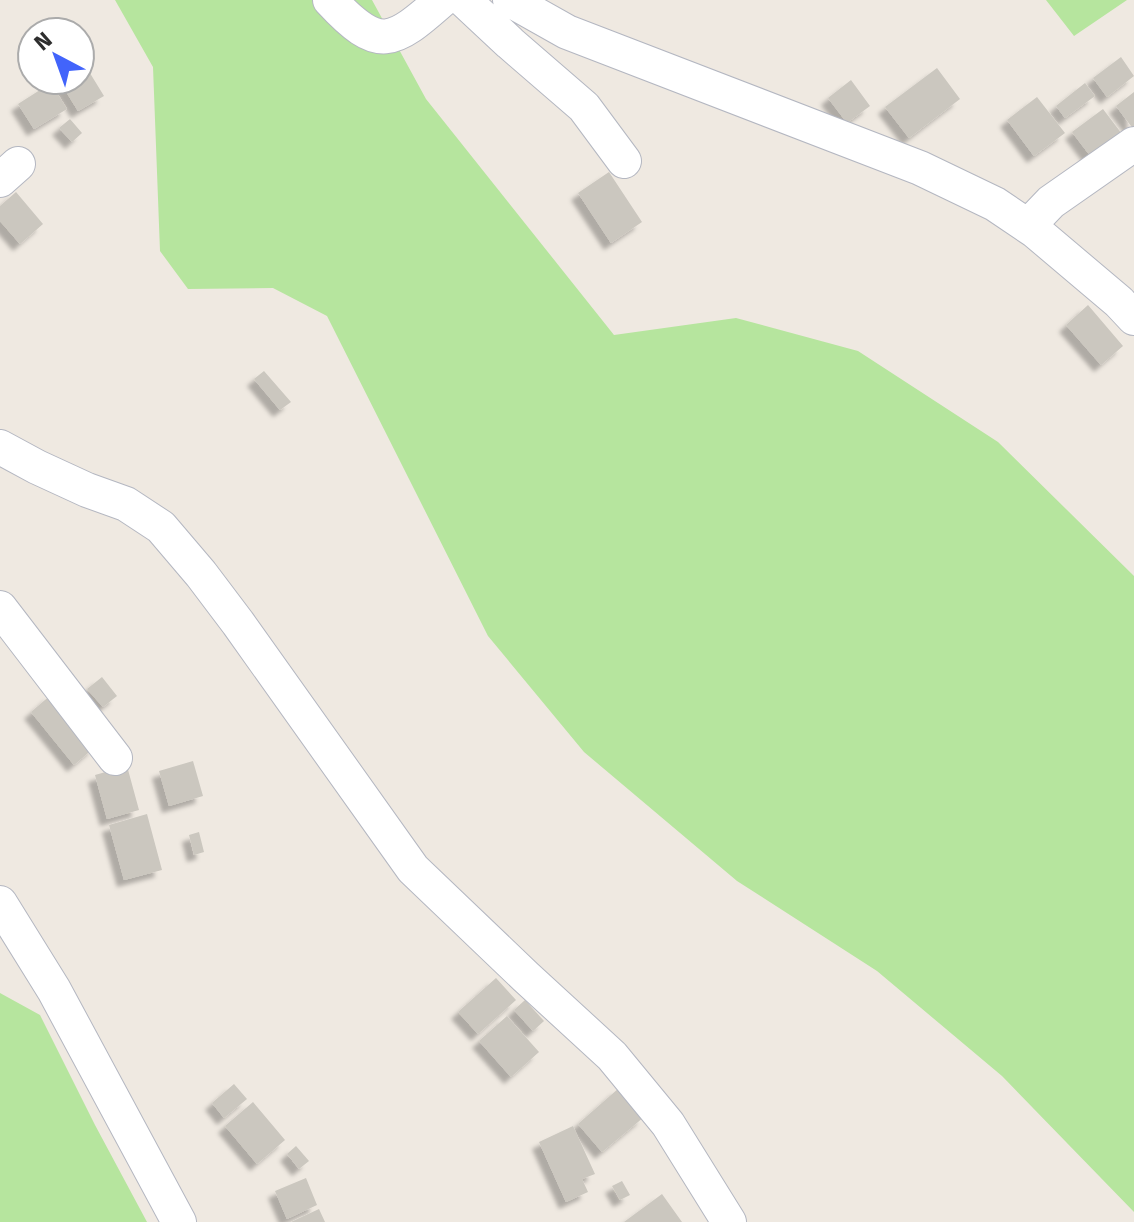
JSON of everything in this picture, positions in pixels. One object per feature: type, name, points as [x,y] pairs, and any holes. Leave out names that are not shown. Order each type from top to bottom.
[{"type":"street","points":[[330,0],[357,26],[372,35],[389,37],[410,28],[442,0]]},
{"type":"street","points":[[464,0],[584,107],[624,161]]},
{"type":"street","points":[[510,0],[567,32],[920,168],[995,204],[1028,226],[1134,318]]},
{"type":"street","points":[[1028,226],[1051,202],[1134,144]]},
{"type":"street","points":[[0,447],[87,490],[126,504],[161,527],[238,623],[413,869],[612,1056],[668,1124],[729,1222]]},
{"type":"street","points":[[0,608],[115,758]]},
{"type":"street","points":[[0,903],[54,990],[179,1222]]},
{"type":"green space","points":[[115,0],[372,0],[426,99],[614,335],[736,318],[858,351],[998,442],[1134,576],[1134,1212],[1002,1076],[877,971],[737,881],[584,752],[488,636],[327,316],[273,288],[188,289],[160,251],[153,67]]},
{"type":"green space","points":[[1046,0],[1127,0],[1074,36]]},
{"type":"green space","points":[[0,993],[40,1015],[147,1222],[0,1222]]},
{"type":"building","points":[[1121,57],[1134,76],[1107,97],[1093,78]]},
{"type":"building","points":[[937,68],[960,99],[909,138],[885,107]]},
{"type":"building","points":[[851,80],[870,106],[847,123],[828,98]]},
{"type":"building","points":[[96,83],[104,96],[78,111],[69,96],[96,96]]},
{"type":"building","points":[[1085,83],[1095,96],[1065,118],[1056,106]]},
{"type":"building","points":[[1134,92],[1134,130],[1116,106]]},
{"type":"building","points":[[31,96],[59,96],[67,109],[34,129],[18,104]]},
{"type":"building","points":[[1037,97],[1065,133],[1034,156],[1007,120]]},
{"type":"building","points":[[1103,109],[1122,134],[1091,157],[1072,132]]},
{"type":"building","points":[[70,119],[82,133],[72,142],[59,128]]},
{"type":"building","points":[[609,172],[642,222],[611,243],[578,193]]},
{"type":"building","points":[[16,192],[43,224],[20,244],[0,221],[0,206]]},
{"type":"building","points":[[1088,305],[1123,346],[1101,365],[1066,325]]},
{"type":"building","points":[[264,371],[291,402],[280,410],[254,379]]},
{"type":"building","points":[[102,677],[117,696],[103,707],[87,689]]},
{"type":"building","points":[[52,694],[95,747],[74,765],[31,712]]},
{"type":"building","points":[[193,761],[203,796],[169,806],[159,771]]},
{"type":"building","points":[[127,766],[139,810],[107,819],[95,775]]},
{"type":"building","points":[[147,814],[162,870],[124,880],[109,825]]},
{"type":"building","points":[[199,832],[204,852],[194,855],[189,835]]},
{"type":"building","points":[[496,978],[516,1000],[478,1034],[458,1012]]},
{"type":"building","points":[[525,1000],[544,1021],[533,1031],[514,1010]]},
{"type":"building","points":[[507,1016],[539,1052],[511,1077],[479,1041]]},
{"type":"building","points":[[234,1084],[247,1099],[224,1118],[212,1103]]},
{"type":"building","points":[[619,1088],[644,1117],[602,1152],[578,1124]]},
{"type":"building","points":[[253,1102],[285,1140],[257,1164],[225,1126]]},
{"type":"building","points":[[573,1126],[595,1174],[582,1179],[588,1192],[566,1202],[539,1142]]},
{"type":"building","points":[[296,1146],[309,1161],[299,1169],[287,1154]]},
{"type":"building","points":[[306,1178],[317,1205],[287,1219],[275,1191]]},
{"type":"building","points":[[622,1181],[630,1195],[620,1200],[612,1186]]},
{"type":"building","points":[[662,1194],[682,1222],[624,1222]]},
{"type":"building","points":[[319,1209],[325,1222],[291,1222]]}]
